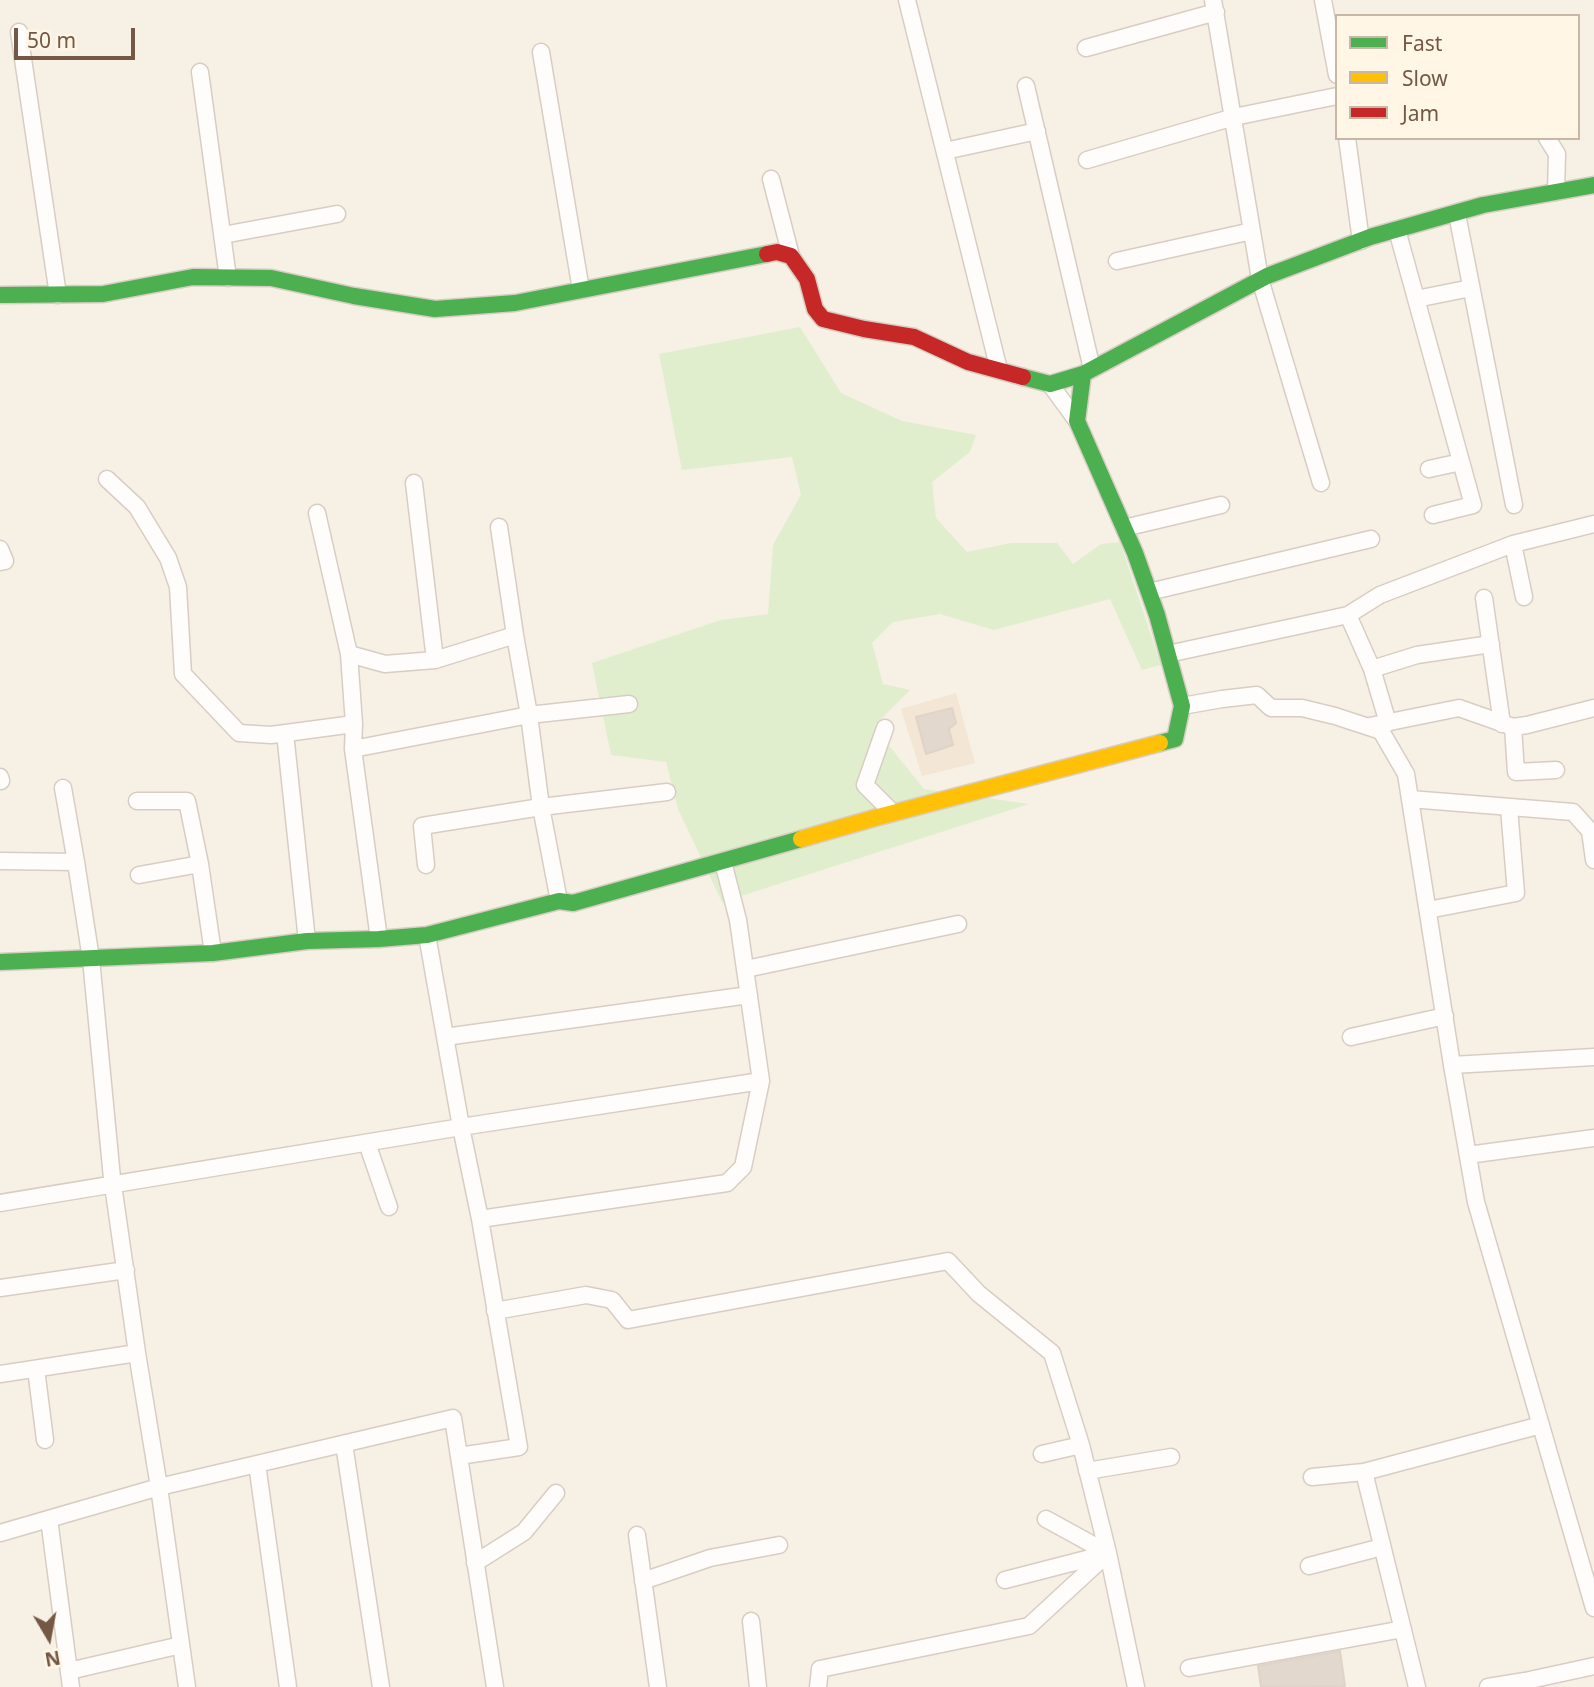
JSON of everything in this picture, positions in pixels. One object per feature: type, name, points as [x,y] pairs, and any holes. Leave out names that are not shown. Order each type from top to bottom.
[{"type":"main road","points":[[0,295],[103,294],[193,277],[271,278],[354,296],[435,309],[515,303],[778,252],[791,256],[807,279],[815,309],[823,319],[914,337],[968,362],[1050,384],[1088,372],[1260,279],[1361,241],[1483,205],[1594,186]]},
{"type":"main road","points":[[0,962],[213,953],[307,941],[427,935],[559,901],[572,903],[893,813],[1175,739],[1182,706],[1157,615],[1124,528],[1077,421],[1088,372]]},
{"type":"street","points":[[907,0],[999,370]]},
{"type":"street","points":[[1323,0],[1335,64]]},
{"type":"street","points":[[1086,48],[1215,6],[1260,279],[1321,483]]},
{"type":"street","points":[[19,32],[58,295]]},
{"type":"street","points":[[541,52],[581,290]]},
{"type":"street","points":[[201,72],[228,278]]},
{"type":"street","points":[[1026,86],[1088,372]]},
{"type":"street","points":[[1087,160],[1234,117],[1335,96]]},
{"type":"street","points":[[945,152],[1037,131]]},
{"type":"street","points":[[1347,140],[1361,241]]},
{"type":"street","points":[[1548,140],[1557,154],[1556,192]]},
{"type":"street","points":[[771,179],[791,256]]},
{"type":"street","points":[[223,235],[338,214]]},
{"type":"street","points":[[1457,214],[1514,505]]},
{"type":"street","points":[[1397,230],[1473,505],[1433,515]]},
{"type":"street","points":[[1117,261],[1252,231]]},
{"type":"street","points":[[1416,299],[1471,288]]},
{"type":"street","points":[[1050,384],[1077,421]]},
{"type":"street","points":[[1429,469],[1461,462]]},
{"type":"street","points":[[107,478],[137,507],[168,558],[178,587],[183,674],[239,733],[271,735],[354,724]]},
{"type":"street","points":[[414,483],[435,660]]},
{"type":"street","points":[[1124,528],[1222,505]]},
{"type":"street","points":[[317,513],[349,654],[354,724],[352,750],[379,939]]},
{"type":"street","points":[[1168,654],[1348,615],[1380,595],[1513,544],[1594,524]]},
{"type":"street","points":[[499,527],[541,807],[559,901]]},
{"type":"street","points":[[1149,592],[1371,539]]},
{"type":"street","points":[[1513,544],[1524,597]]},
{"type":"street","points":[[0,548],[5,561],[0,562]]},
{"type":"street","points":[[1484,598],[1516,772],[1556,770]]},
{"type":"street","points":[[1348,615],[1372,669],[1388,723]]},
{"type":"street","points":[[349,654],[385,664],[435,660],[515,635]]},
{"type":"street","points":[[1372,669],[1416,655],[1491,644]]},
{"type":"street","points":[[1182,706],[1257,695],[1271,708],[1301,708],[1335,716],[1381,731],[1406,774],[1476,1202],[1592,1597]]},
{"type":"street","points":[[352,750],[529,715],[629,704]]},
{"type":"street","points":[[1367,727],[1459,708],[1508,725],[1527,725],[1594,708]]},
{"type":"street","points":[[885,728],[865,785],[893,813]]},
{"type":"street","points":[[285,733],[307,941]]},
{"type":"street","points":[[63,788],[91,959],[113,1184],[187,1687]]},
{"type":"street","points":[[426,865],[422,826],[541,807],[667,792]]},
{"type":"street","points":[[1410,799],[1573,812],[1590,831],[1594,853]]},
{"type":"street","points":[[137,801],[187,801],[200,864],[213,953]]},
{"type":"street","points":[[1428,910],[1516,893],[1509,808]]},
{"type":"street","points":[[0,861],[76,862]]},
{"type":"street","points":[[480,1219],[727,1183],[743,1167],[761,1081],[738,920],[723,862]]},
{"type":"street","points":[[139,875],[200,864]]},
{"type":"street","points":[[746,969],[958,924]]},
{"type":"street","points":[[427,935],[519,1447],[459,1456]]},
{"type":"street","points":[[445,1037],[749,995]]},
{"type":"street","points":[[1352,1037],[1445,1016]]},
{"type":"street","points":[[1452,1065],[1594,1058]]},
{"type":"street","points":[[0,1203],[761,1081]]},
{"type":"street","points":[[1468,1155],[1594,1138]]},
{"type":"street","points":[[367,1143],[389,1207]]},
{"type":"street","points":[[495,1311],[586,1295],[612,1300],[628,1320],[948,1261],[979,1294],[1052,1353],[1081,1445],[1108,1553],[1136,1687]]},
{"type":"street","points":[[0,1288],[126,1270]]},
{"type":"street","points":[[0,1374],[137,1353]]},
{"type":"street","points":[[36,1369],[45,1440]]},
{"type":"street","points":[[0,1533],[159,1487],[453,1418],[495,1687]]},
{"type":"street","points":[[1312,1477],[1364,1472],[1541,1425]]},
{"type":"street","points":[[344,1444],[381,1687]]},
{"type":"street","points":[[1042,1454],[1081,1445]]},
{"type":"street","points":[[1087,1471],[1171,1457]]},
{"type":"street","points":[[257,1464],[288,1687]]},
{"type":"street","points":[[1364,1472],[1417,1687]]},
{"type":"street","points":[[475,1563],[524,1532],[556,1493]]},
{"type":"street","points":[[49,1519],[70,1679],[181,1645]]},
{"type":"street","points":[[1046,1519],[1108,1553]]},
{"type":"street","points":[[637,1535],[658,1687]]},
{"type":"street","points":[[643,1581],[710,1558],[779,1545]]},
{"type":"street","points":[[1309,1566],[1382,1546]]},
{"type":"street","points":[[1005,1580],[1108,1553]]},
{"type":"street","points":[[818,1687],[820,1668],[1029,1626],[1108,1553]]},
{"type":"street","points":[[751,1621],[758,1687]]},
{"type":"street","points":[[1189,1668],[1402,1629]]},
{"type":"street","points":[[1488,1687],[1526,1684],[1594,1666]]},
{"type":"shaded area","points":[[956,693],[975,763],[922,776],[901,709]]},
{"type":"green space","points":[[800,327],[841,393],[902,421],[976,435],[970,452],[932,482],[936,518],[967,552],[1011,543],[1057,543],[1073,564],[1101,544],[1120,542],[1161,665],[1142,670],[1110,599],[994,630],[940,614],[893,622],[872,643],[883,684],[910,690],[875,725],[886,742],[924,789],[1029,804],[722,902],[678,809],[666,762],[611,755],[592,663],[721,620],[768,614],[773,545],[801,495],[792,457],[682,470],[659,354]]},
{"type":"building","points":[[952,708],[956,723],[949,729],[953,745],[926,754],[916,717]]},
{"type":"building","points":[[1340,1651],[1345,1686],[1261,1687],[1258,1666]]},
{"type":"traffic: fast","points":[[1023,377],[1050,384],[1083,374],[1267,276],[1370,237],[1483,205],[1594,185]]},
{"type":"traffic: fast","points":[[0,295],[103,294],[193,277],[271,278],[354,296],[435,309],[515,303],[767,254]]},
{"type":"traffic: fast","points":[[1083,374],[1077,421],[1135,553],[1157,615],[1182,706],[1175,739],[1160,743]]},
{"type":"traffic: fast","points":[[0,962],[213,953],[307,941],[427,935],[559,901],[573,903],[801,839]]},
{"type":"traffic: slow","points":[[801,839],[1160,743]]},
{"type":"traffic: jam","points":[[767,254],[777,252],[791,256],[807,279],[815,309],[823,319],[914,337],[968,362],[1023,377]]}]
